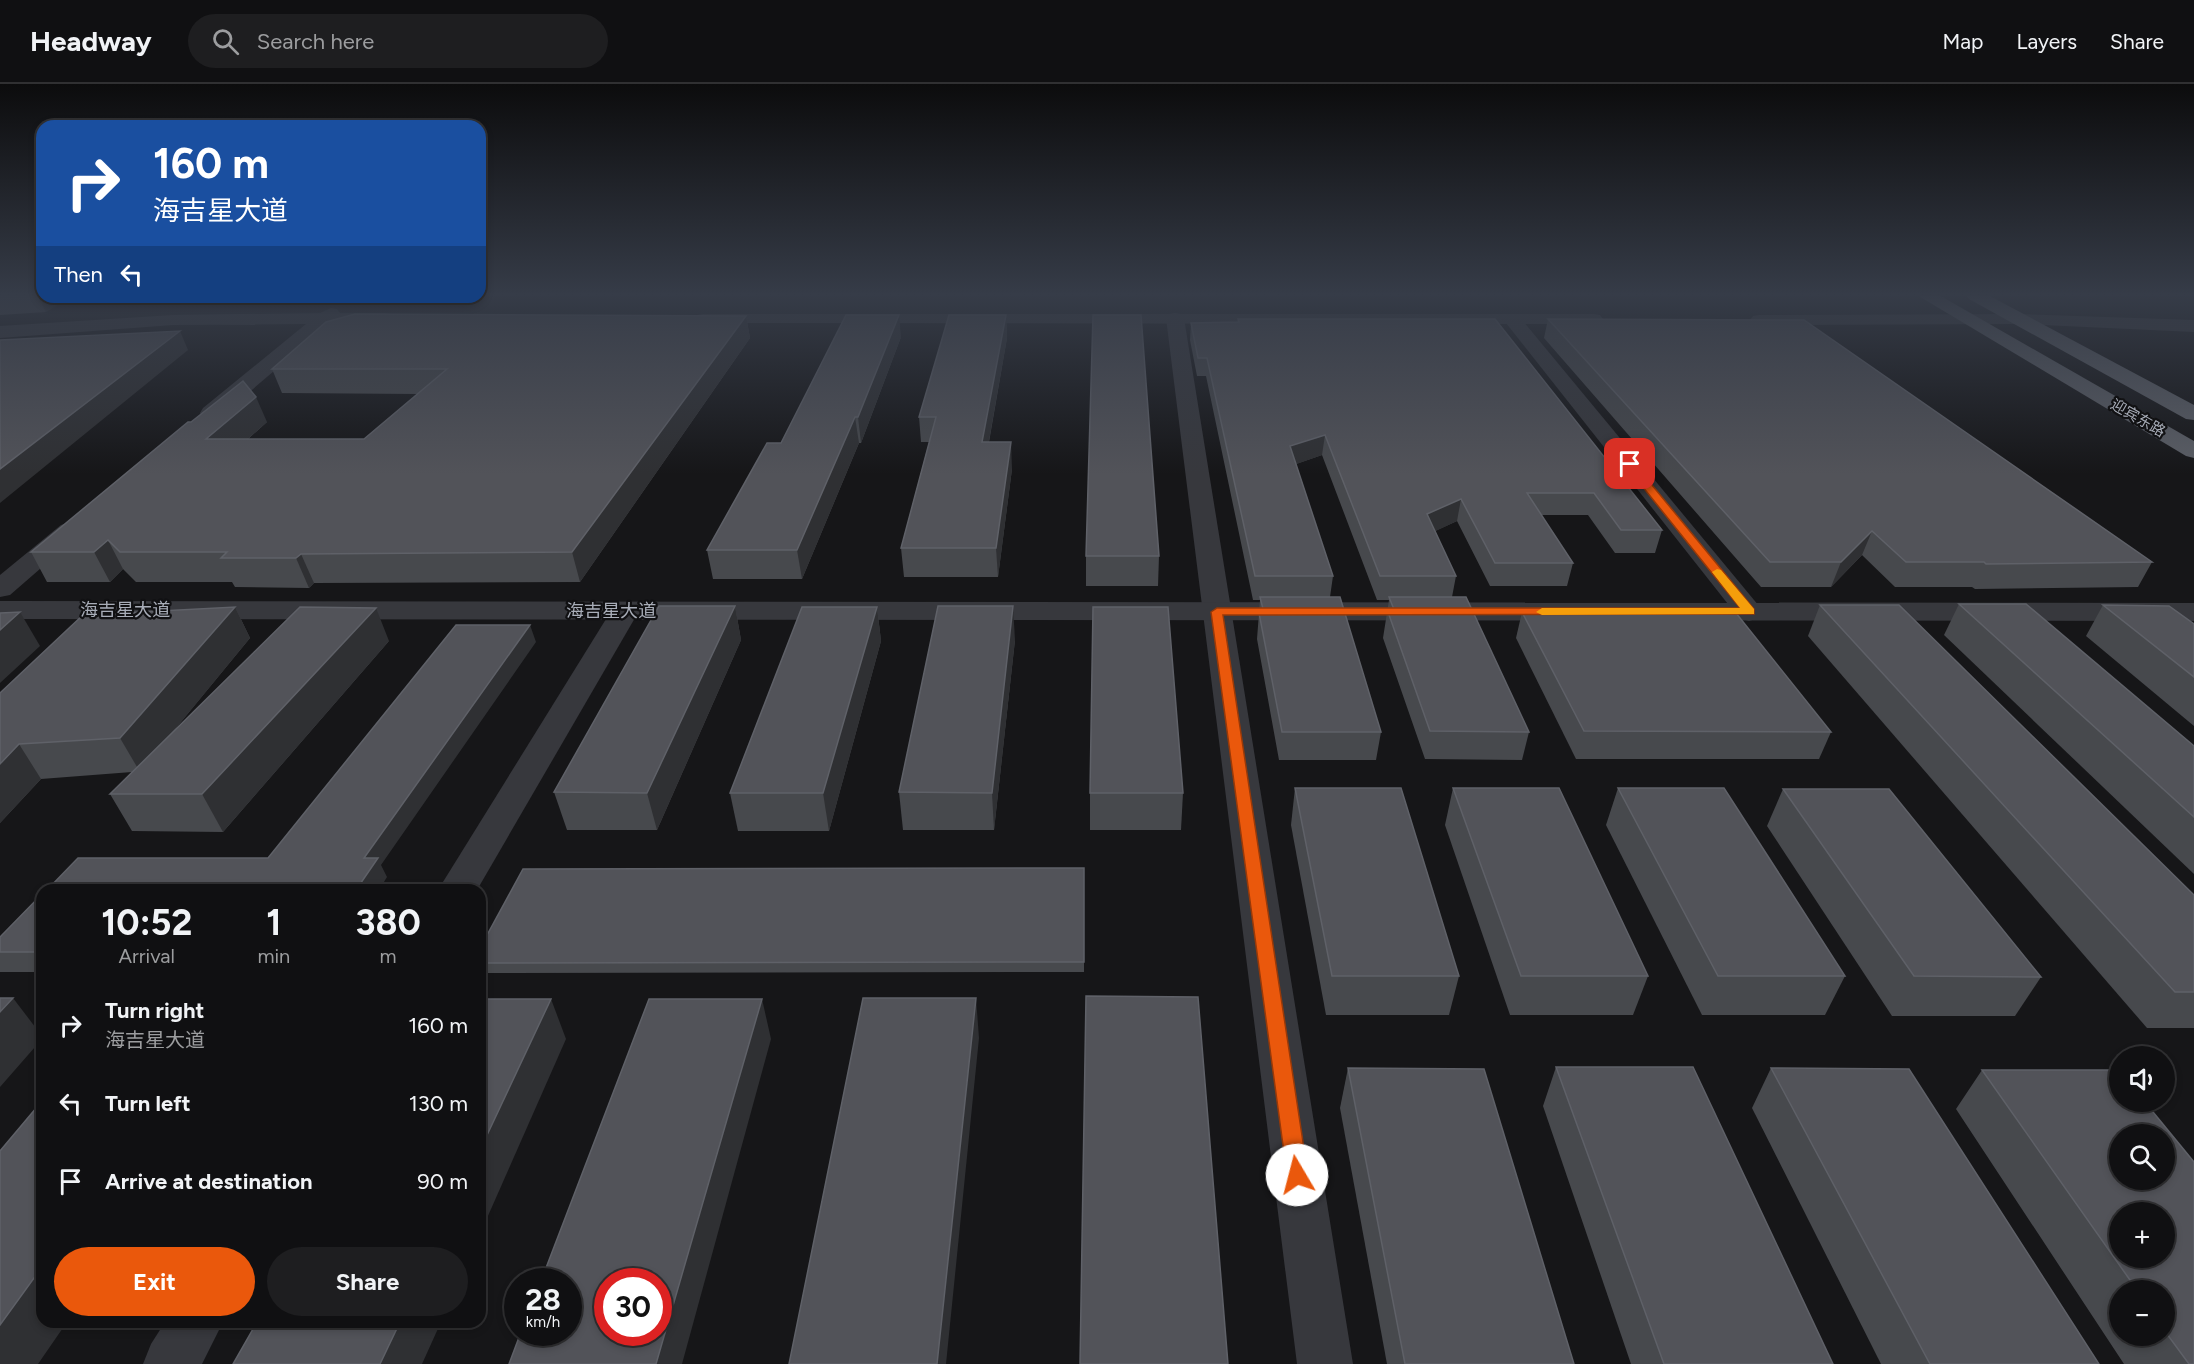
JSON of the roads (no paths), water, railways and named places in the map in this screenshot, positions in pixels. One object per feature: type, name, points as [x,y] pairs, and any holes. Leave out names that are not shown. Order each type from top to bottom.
[{"type":"highway","name":"迎宾东路","points":[[2029,355],[2194,451]]},
{"type":"highway","name":"迎宾东路","points":[[2085,355],[2194,414]]},
{"type":"street","points":[[197,424],[281,355]]},
{"type":"street","points":[[1180,355],[1324,1364]]},
{"type":"street","points":[[1541,355],[1749,612]]},
{"type":"street","points":[[0,589],[90,514]]},
{"type":"street","name":"海吉星大道","points":[[0,610],[2194,612]]},
{"type":"street","points":[[461,884],[625,611]]},
{"type":"street","points":[[171,1364],[192,1328]]}]
